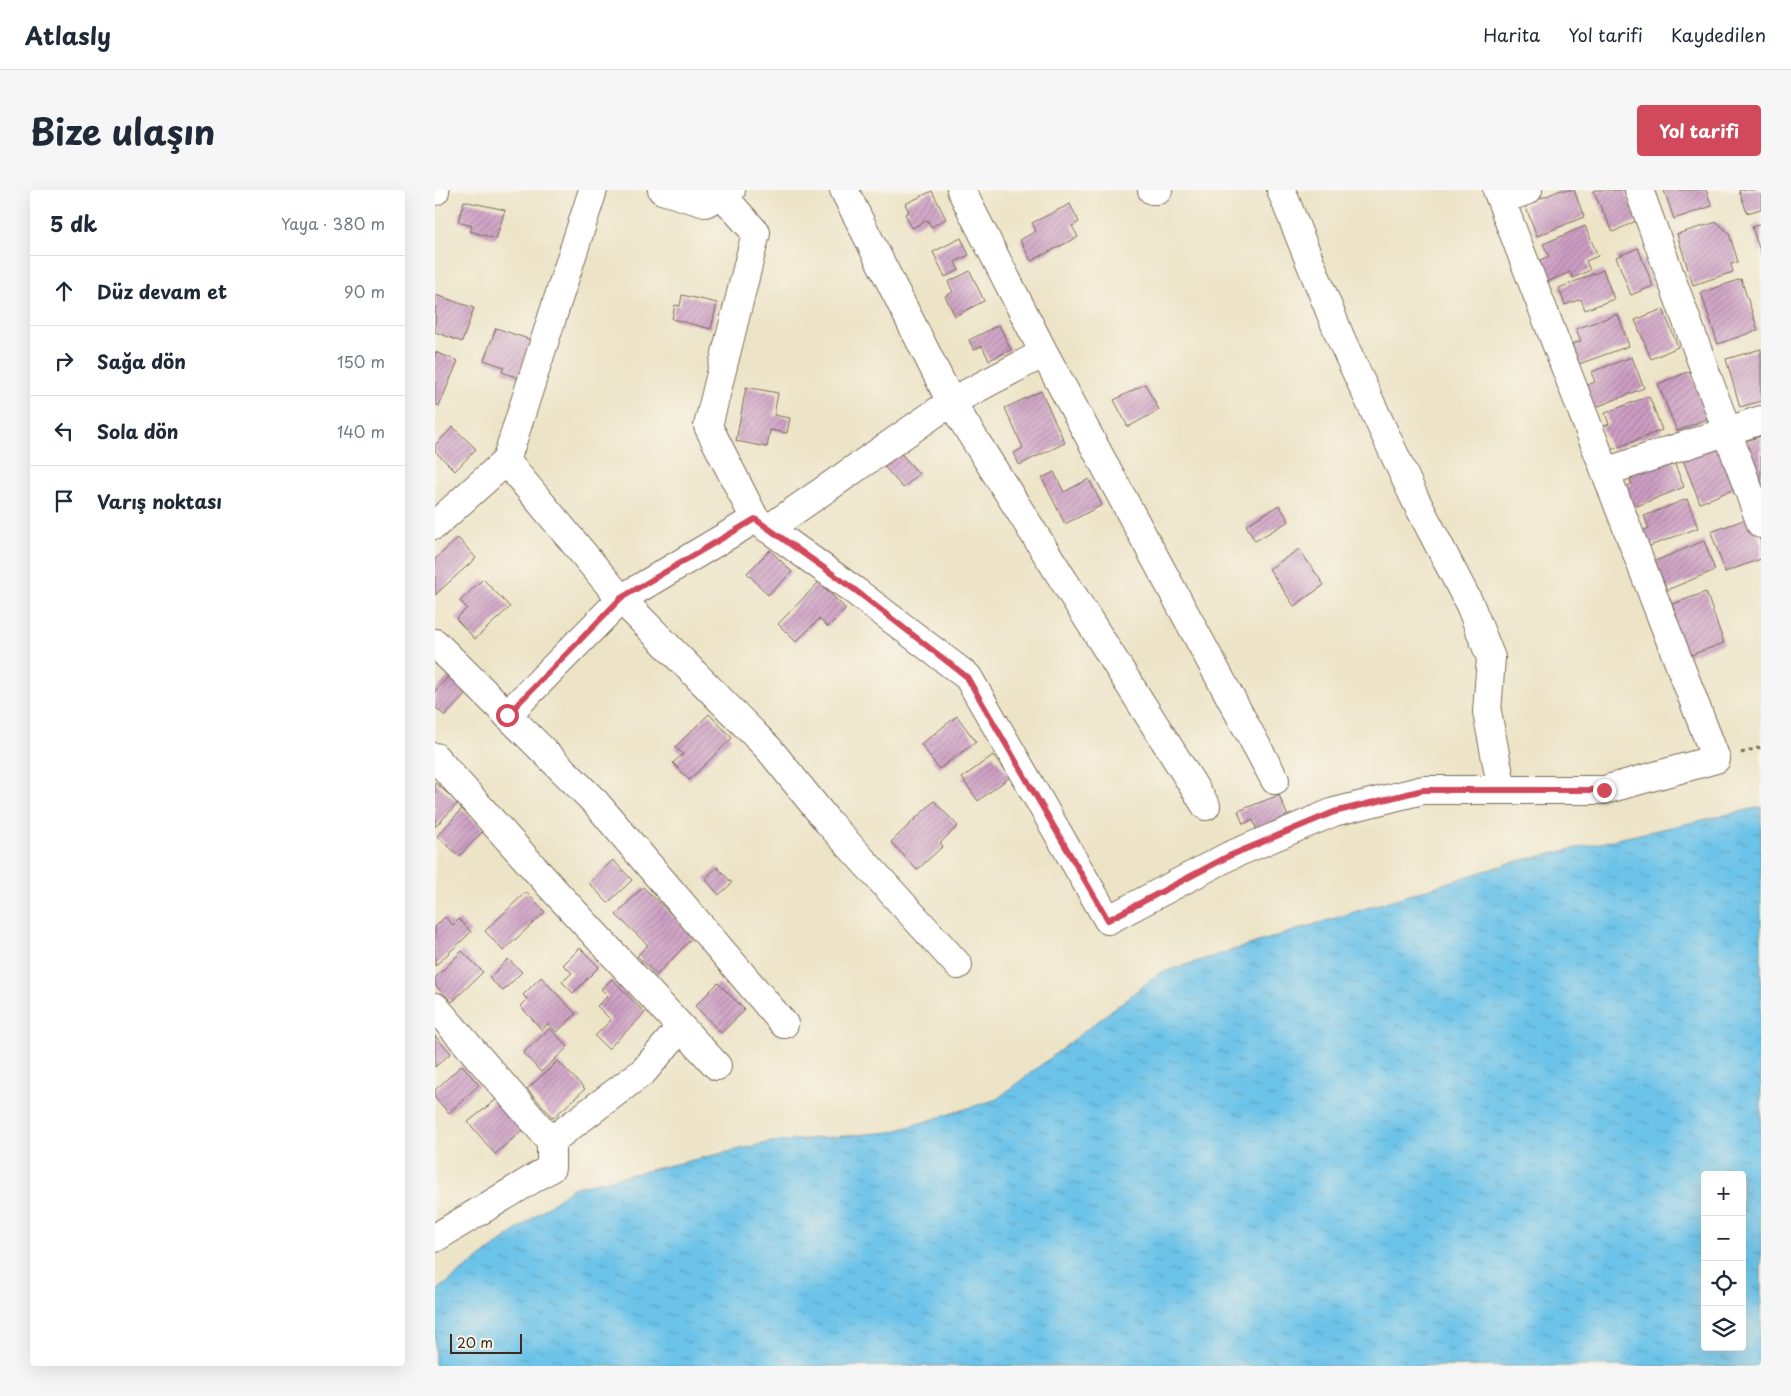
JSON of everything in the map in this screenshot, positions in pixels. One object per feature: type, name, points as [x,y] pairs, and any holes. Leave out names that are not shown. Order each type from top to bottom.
[{"type":"street","points":[[435,525],[506,461],[593,190]]},
{"type":"street","points":[[662,190],[705,203],[726,192],[755,233],[708,426],[762,524],[855,590],[967,677],[1108,920],[1229,856],[1334,812],[1423,790],[1604,790],[1716,759],[1499,195],[1528,190]]},
{"type":"street","points":[[844,190],[951,402],[1206,806]]},
{"type":"street","points":[[961,190],[1044,353],[1275,780]]},
{"type":"street","points":[[1152,190],[1158,190]]},
{"type":"street","points":[[1281,190],[1341,340],[1415,498],[1470,605],[1491,658],[1487,712],[1502,790]]},
{"type":"street","points":[[1639,190],[1761,524]]},
{"type":"street","points":[[507,715],[621,598],[762,524],[951,402],[1044,353]]},
{"type":"street","points":[[1605,472],[1761,420]]},
{"type":"street","points":[[506,461],[621,598],[769,749],[828,822],[958,964]]},
{"type":"street","points":[[435,643],[596,803],[784,1024]]},
{"type":"street","points":[[435,757],[552,888],[717,1066]]},
{"type":"street","points":[[435,1007],[551,1141],[551,1168],[435,1238]]},
{"type":"street","points":[[551,1141],[644,1071],[681,1027]]},
{"type":"water","points":[[1761,807],[1761,1366],[435,1366],[435,1292],[572,1188],[771,1142],[892,1132],[997,1099],[1160,973],[1510,863]]},
{"type":"building","points":[[1561,190],[1574,190],[1584,217],[1537,236],[1525,205]]},
{"type":"building","points":[[1624,190],[1638,220],[1613,232],[1593,191]]},
{"type":"building","points":[[1664,190],[1706,190],[1712,206],[1674,219]]},
{"type":"building","points":[[1739,190],[1761,190],[1761,209],[1747,213]]},
{"type":"building","points":[[932,191],[946,219],[931,227],[928,220],[912,228],[905,214],[909,212],[905,204]]},
{"type":"building","points":[[464,201],[505,210],[496,239],[470,231],[472,226],[458,222]]},
{"type":"building","points":[[1070,204],[1079,222],[1072,226],[1078,237],[1031,261],[1020,240],[1036,231],[1032,223]]},
{"type":"building","points":[[1717,222],[1729,233],[1738,262],[1731,264],[1733,272],[1693,285],[1677,234]]},
{"type":"building","points":[[1761,224],[1761,254],[1752,227]]},
{"type":"building","points":[[1585,226],[1598,256],[1586,261],[1590,270],[1573,278],[1570,272],[1547,282],[1538,261],[1549,256],[1543,244]]},
{"type":"building","points":[[961,238],[969,255],[955,262],[959,270],[945,277],[933,252]]},
{"type":"building","points":[[1638,248],[1653,286],[1631,295],[1616,257]]},
{"type":"building","points":[[1603,270],[1614,299],[1585,310],[1581,299],[1565,305],[1559,288]]},
{"type":"building","points":[[970,271],[984,301],[955,316],[945,296],[953,292],[948,282]]},
{"type":"building","points":[[1741,279],[1758,330],[1718,344],[1701,293]]},
{"type":"building","points":[[436,295],[474,308],[462,342],[435,332]]},
{"type":"building","points":[[682,295],[717,303],[711,329],[672,319],[675,305],[680,306]]},
{"type":"building","points":[[1663,309],[1678,347],[1651,359],[1635,320]]},
{"type":"building","points":[[1618,314],[1629,346],[1579,364],[1572,344],[1581,341],[1576,329]]},
{"type":"building","points":[[999,325],[1011,350],[989,360],[982,346],[974,350],[969,340]]},
{"type":"building","points":[[496,328],[531,340],[518,378],[502,372],[504,367],[484,360]]},
{"type":"building","points":[[1761,349],[1761,401],[1740,407],[1726,359]]},
{"type":"building","points":[[435,352],[458,361],[439,406],[435,404]]},
{"type":"building","points":[[1632,357],[1644,388],[1594,408],[1585,386],[1595,382],[1591,372]]},
{"type":"building","points":[[1690,371],[1709,418],[1677,431],[1658,384]]},
{"type":"building","points":[[1145,384],[1159,410],[1128,427],[1114,400]]},
{"type":"building","points":[[746,387],[778,393],[774,415],[790,418],[787,433],[770,430],[767,447],[736,441]]},
{"type":"building","points":[[1041,391],[1065,443],[1019,465],[1014,453],[1023,448],[1005,408]]},
{"type":"building","points":[[1649,396],[1662,430],[1611,450],[1602,427],[1609,424],[1605,413]]},
{"type":"building","points":[[453,427],[476,449],[455,471],[435,451],[435,445]]},
{"type":"building","points":[[1761,436],[1761,491],[1743,442]]},
{"type":"building","points":[[1719,441],[1737,488],[1700,503],[1681,455]]},
{"type":"building","points":[[897,449],[919,474],[903,488],[881,463]]},
{"type":"building","points":[[1671,455],[1684,487],[1632,508],[1623,488],[1632,484],[1627,473]]},
{"type":"building","points":[[1054,472],[1064,492],[1089,479],[1102,505],[1065,524],[1042,478]]},
{"type":"building","points":[[1687,499],[1698,528],[1647,547],[1641,531],[1649,528],[1644,516]]},
{"type":"building","points":[[1279,505],[1289,521],[1255,541],[1246,525]]},
{"type":"building","points":[[1752,517],[1761,543],[1761,559],[1725,572],[1711,532]]},
{"type":"building","points":[[458,538],[476,558],[435,595],[435,559]]},
{"type":"building","points":[[1704,541],[1715,570],[1667,590],[1655,561]]},
{"type":"building","points":[[1299,549],[1324,585],[1294,606],[1269,569]]},
{"type":"building","points":[[770,550],[792,572],[768,595],[747,573]]},
{"type":"building","points":[[483,579],[510,607],[475,639],[456,619],[467,608],[460,601]]},
{"type":"building","points":[[819,582],[846,609],[828,627],[819,619],[796,642],[778,624]]},
{"type":"building","points":[[1706,592],[1724,643],[1685,657],[1667,606]]},
{"type":"building","points":[[451,674],[469,691],[445,716],[435,707],[435,691]]},
{"type":"building","points":[[709,714],[732,738],[689,780],[673,763],[683,754],[675,747]]},
{"type":"building","points":[[957,716],[976,742],[939,769],[921,744]]},
{"type":"building","points":[[993,755],[1010,777],[978,801],[962,778]]},
{"type":"building","points":[[435,782],[458,803],[435,827]]},
{"type":"building","points":[[1279,795],[1289,819],[1257,831],[1253,820],[1243,824],[1238,811]]},
{"type":"building","points":[[934,801],[958,826],[940,843],[943,846],[917,870],[891,842]]},
{"type":"building","points":[[462,809],[484,830],[459,856],[437,836]]},
{"type":"building","points":[[613,860],[632,880],[608,903],[589,883]]},
{"type":"building","points":[[717,867],[732,883],[719,895],[705,879]]},
{"type":"building","points":[[643,887],[694,936],[657,975],[637,956],[648,945],[616,915]]},
{"type":"building","points":[[526,892],[545,912],[503,951],[485,931]]},
{"type":"building","points":[[445,917],[453,925],[459,919],[471,932],[435,966],[435,927]]},
{"type":"building","points":[[580,948],[599,967],[573,993],[562,982],[572,973],[563,965]]},
{"type":"building","points":[[462,951],[483,972],[452,1002],[435,985],[435,978]]},
{"type":"building","points":[[508,959],[522,972],[503,991],[489,978]]},
{"type":"building","points":[[541,977],[576,1014],[557,1032],[548,1024],[542,1030],[520,1006],[527,999],[523,995]]},
{"type":"building","points":[[612,979],[645,1013],[608,1049],[595,1036],[611,1020],[597,1006],[608,996],[601,989]]},
{"type":"building","points":[[718,983],[745,1010],[721,1033],[695,1006]]},
{"type":"building","points":[[550,1028],[568,1047],[541,1072],[523,1053]]},
{"type":"building","points":[[435,1036],[451,1053],[435,1067]]},
{"type":"building","points":[[558,1061],[585,1089],[553,1118],[527,1089]]},
{"type":"building","points":[[462,1065],[479,1085],[449,1113],[435,1098],[435,1090]]},
{"type":"building","points":[[498,1098],[524,1129],[495,1154],[468,1122]]},
{"type":"route","points":[[507,715],[621,598],[755,519],[855,590],[967,677],[1108,920],[1229,856],[1334,812],[1423,790],[1604,790]]}]
